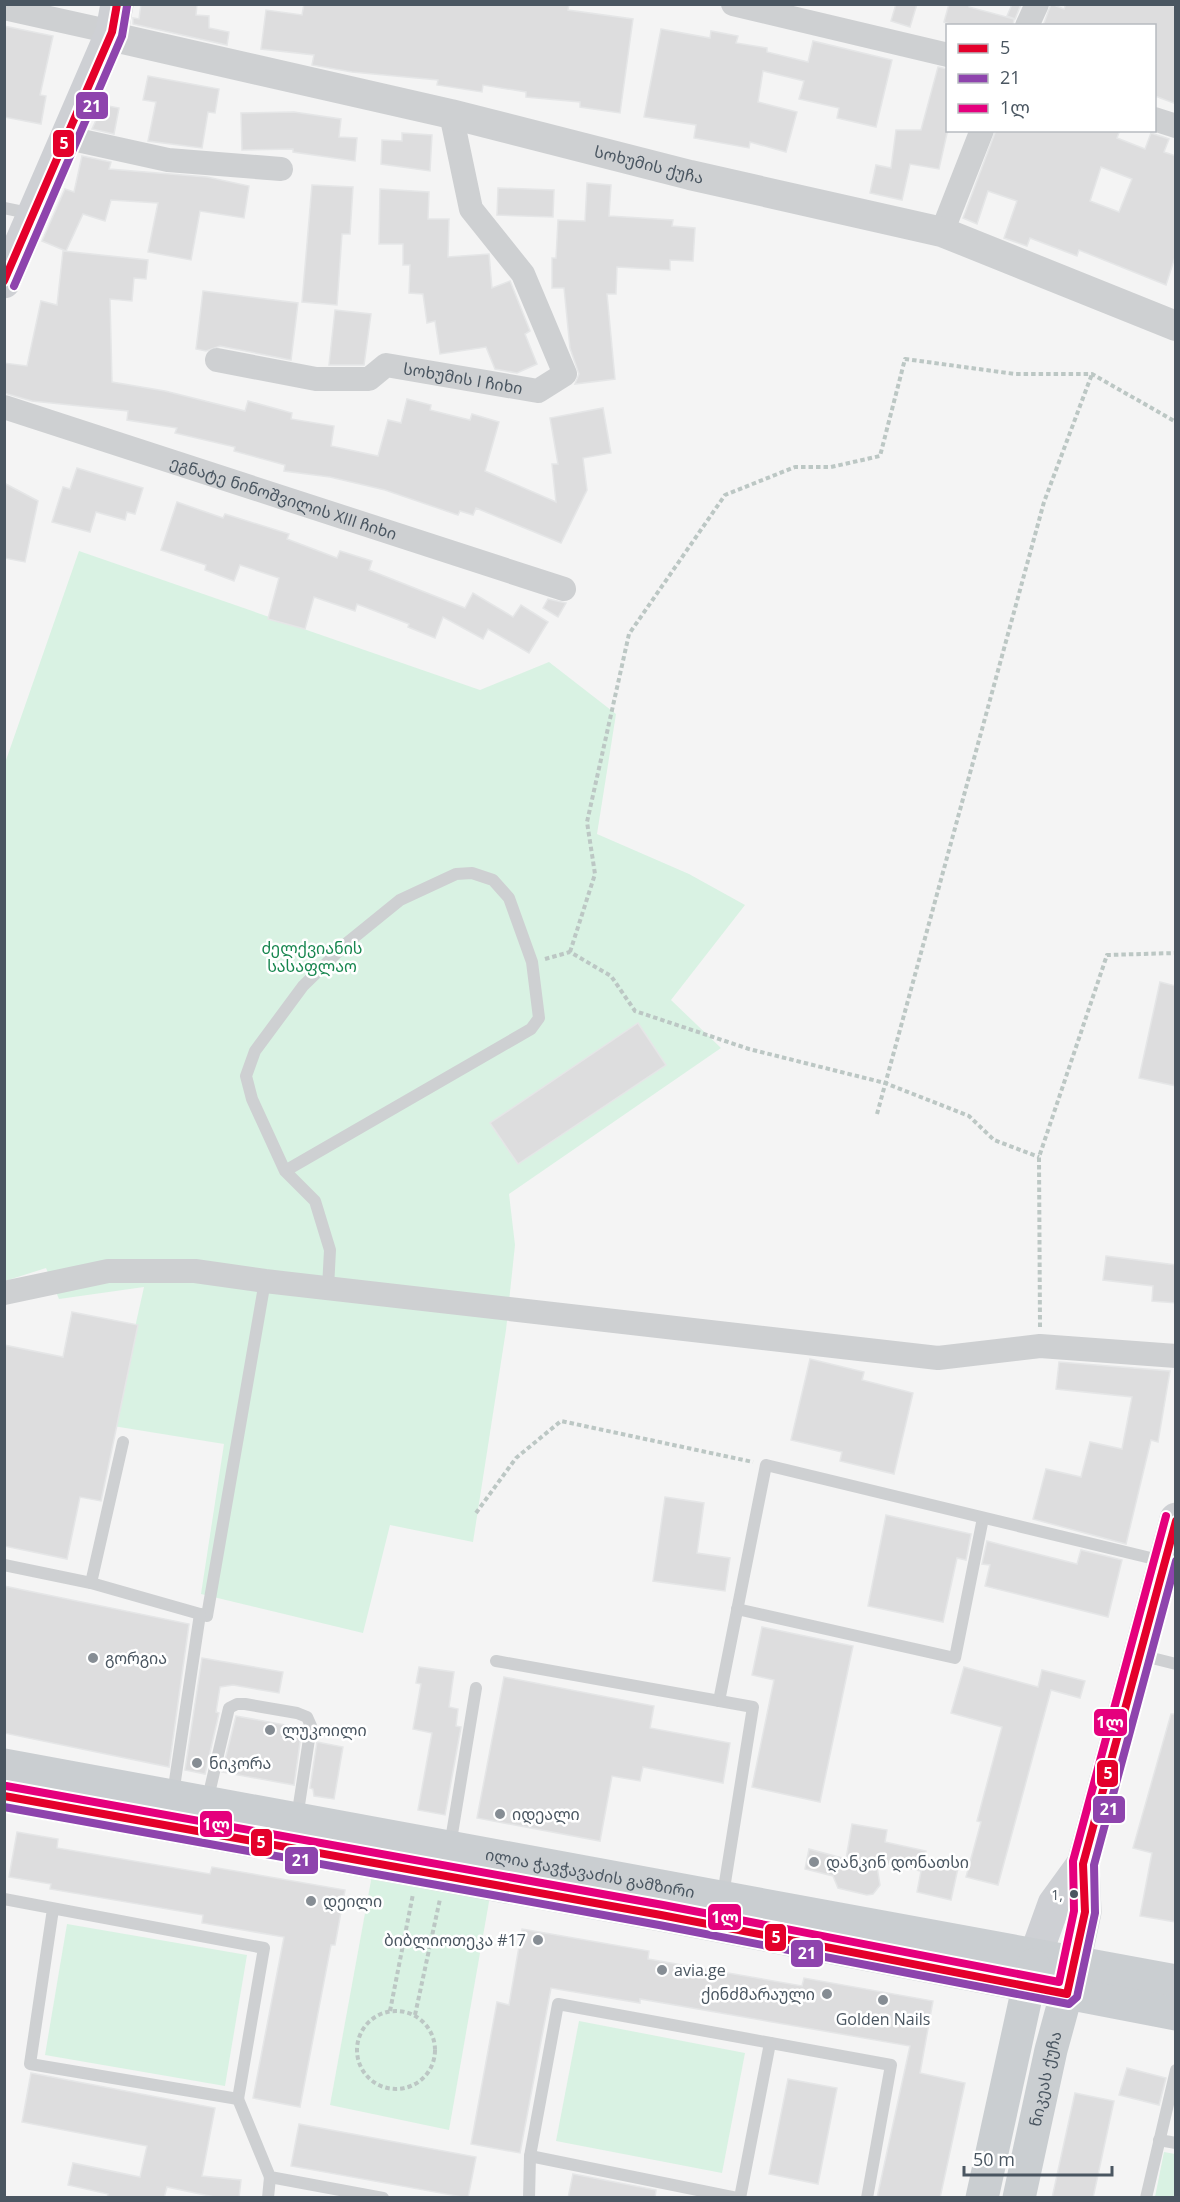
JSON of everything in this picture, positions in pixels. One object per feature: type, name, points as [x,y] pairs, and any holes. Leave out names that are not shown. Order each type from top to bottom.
[{"type":"main road","points":[[4,282],[19,211],[68,138],[114,18]]},
{"type":"main road","points":[[1074,1963],[1085,1912],[1083,1864],[1176,1519]]},
{"type":"main road","name":"ილია ჭავჭავაძის გამზირი","points":[[4,1766],[297,1819],[437,1865],[722,1897],[1176,1981]]},
{"type":"main road","name":"ილია ჭავჭავაძის გამზირი","points":[[4,1796],[437,1865],[1067,1994],[1176,2014]]},
{"type":"main road","points":[[982,2198],[1036,1954],[1054,1904],[1083,1864]]},
{"type":"main road","name":"ნიკეას ქუჩა","points":[[1019,2198],[1051,2050],[1074,1963]]},
{"type":"street","points":[[733,4],[946,55]]},
{"type":"street","points":[[1028,24],[1037,4]]},
{"type":"street","points":[[4,8],[114,18]]},
{"type":"street","name":"სოხუმის ქუჩა","points":[[114,18],[122,39],[451,114],[690,175],[942,232],[1176,326]]},
{"type":"street","name":"სოხუმის I ჩიხი","points":[[217,360],[316,379],[369,379],[386,365],[538,391],[565,374],[524,274],[471,209],[451,114]]},
{"type":"street","points":[[1156,119],[1176,126]]},
{"type":"street","points":[[942,232],[981,132]]},
{"type":"street","points":[[68,138],[168,160],[281,169]]},
{"type":"street","name":"ეგნატე ნინოშვილის XIII ჩიხი","points":[[4,407],[564,589]]},
{"type":"street","points":[[4,1293],[108,1271],[195,1271],[938,1358],[1040,1346],[1176,1356]]},
{"type":"lane","points":[[285,1171],[531,1029],[539,1017],[532,962],[509,898],[493,880],[472,873],[456,874],[400,900],[347,943],[303,986],[255,1050],[246,1076],[252,1099],[285,1171],[315,1201],[330,1250],[328,1288]]},
{"type":"lane","points":[[4,1565],[91,1583],[207,1616],[265,1281]]},
{"type":"lane","points":[[91,1583],[123,1442]]},
{"type":"lane","points":[[719,1701],[766,1465],[1164,1562]]},
{"type":"lane","points":[[737,1609],[955,1658],[983,1518]]},
{"type":"lane","points":[[172,1797],[200,1614]]},
{"type":"lane","points":[[1139,1654],[1176,1664]]},
{"type":"lane","points":[[495,1661],[753,1707],[722,1897]]},
{"type":"lane","points":[[437,1865],[476,1688]]},
{"type":"lane","points":[[207,1803],[229,1708],[237,1704],[245,1704],[297,1713],[307,1717],[311,1726],[297,1819]]},
{"type":"lane","points":[[4,1899],[264,1948],[238,2099],[270,2177],[268,2198]]},
{"type":"lane","points":[[52,1909],[30,2064],[238,2099]]},
{"type":"lane","points":[[528,2198],[530,2156],[558,2004],[891,2065],[867,2198]]},
{"type":"lane","points":[[530,2156],[739,2198],[770,2043]]},
{"type":"lane","points":[[1146,2198],[1176,2070]]},
{"type":"lane","points":[[1159,2140],[1176,2144]]},
{"type":"lane","points":[[270,2177],[383,2198]]},
{"type":"path","points":[[570,952],[595,874],[587,822],[629,634],[725,495],[795,467],[831,467],[880,456],[905,359],[1016,374],[1092,374],[1176,422]]},
{"type":"path","points":[[877,1114],[1044,502],[1092,374]]},
{"type":"path","points":[[532,962],[570,952],[611,976],[635,1011],[749,1049],[885,1083],[969,1116],[994,1140],[1039,1157]]},
{"type":"path","points":[[1040,1346],[1039,1157],[1107,955],[1176,953]]},
{"type":"path","points":[[476,1513],[516,1458],[561,1421],[766,1465]]},
{"type":"path","points":[[390,2011],[437,1865]]},
{"type":"path","points":[[415,2015],[437,1865]]},
{"type":"path","points":[[390,2011],[402,2011],[415,2015],[426,2024],[433,2036],[436,2049],[434,2062],[427,2074],[417,2083],[405,2089],[391,2089],[369,2079],[361,2069],[357,2051],[361,2033],[368,2023],[390,2011]]},
{"type":"green space","name":"ძელქვიანის სასაფლაო","points":[[79,551],[480,690],[549,662],[616,714],[597,834],[689,874],[745,905],[671,1000],[721,1048],[509,1194],[515,1245],[506,1330],[473,1542],[390,1525],[363,1633],[201,1594],[224,1444],[113,1426],[144,1287],[59,1299],[46,1268],[5,1281],[5,763]]},
{"type":"green space","points":[[372,1875],[490,1896],[449,2130],[330,2105]]},
{"type":"green space","points":[[67,1924],[247,1955],[225,2086],[45,2055]]},
{"type":"green space","points":[[579,2021],[745,2053],[722,2173],[556,2141]]},
{"type":"green space","points":[[1164,2152],[1175,2154],[1175,2197],[1155,2197]]},
{"type":"building","points":[[141,4],[197,4],[196,15],[209,16],[209,28],[229,32],[227,45],[133,24],[133,18],[139,19]]},
{"type":"building","points":[[304,4],[569,4],[568,10],[633,19],[620,113],[580,107],[580,102],[526,97],[526,92],[483,85],[482,92],[437,85],[438,80],[352,72],[312,65],[314,55],[261,49],[266,10],[302,15]]},
{"type":"building","points":[[896,4],[917,4],[910,27],[891,21]]},
{"type":"building","points":[[949,4],[969,4],[969,7],[1014,19],[1013,24],[950,24],[944,22]]},
{"type":"building","points":[[1012,4],[1021,4],[1015,19],[1007,16]]},
{"type":"building","points":[[1051,4],[1064,9],[1066,4],[1168,4],[1176,7],[1176,104],[1156,96],[1156,24],[1044,24]]},
{"type":"building","points":[[4,26],[53,36],[40,95],[46,96],[41,124],[4,117]]},
{"type":"building","points":[[661,29],[710,38],[711,31],[738,36],[736,43],[767,48],[767,52],[808,62],[813,41],[892,60],[876,127],[837,118],[839,108],[799,99],[804,81],[763,71],[758,102],[797,112],[786,152],[750,142],[749,148],[694,138],[696,125],[644,117]]},
{"type":"building","points":[[938,67],[946,69],[947,132],[939,169],[910,164],[902,200],[870,193],[876,165],[891,168],[896,130],[921,130]]},
{"type":"building","points":[[148,76],[219,89],[215,113],[208,112],[202,148],[148,141],[156,102],[143,100]]},
{"type":"building","points":[[103,105],[119,108],[114,134],[92,129]]},
{"type":"building","points":[[294,112],[341,119],[339,137],[357,138],[355,161],[293,152],[293,149],[242,150],[241,113]]},
{"type":"building","points":[[995,132],[1119,132],[1117,138],[1145,149],[1151,133],[1169,139],[1164,152],[1176,156],[1176,254],[1166,285],[1079,250],[1077,256],[1030,238],[1027,246],[1004,238],[1017,201],[988,191],[977,224],[963,218]],"holes":[[[1101,167],[1132,179],[1119,212],[1090,201]]]},
{"type":"building","points":[[402,133],[432,135],[430,171],[381,164],[382,140],[402,141]]},
{"type":"building","points":[[82,156],[111,162],[109,169],[207,177],[249,186],[244,218],[200,211],[191,260],[148,252],[158,203],[111,200],[105,221],[83,214],[66,251],[42,241],[65,189],[74,192]]},
{"type":"building","points":[[587,183],[611,185],[609,216],[673,220],[672,226],[695,228],[693,261],[670,260],[670,270],[617,267],[616,294],[607,294],[615,379],[575,384],[579,374],[570,348],[564,288],[552,288],[552,258],[556,258],[558,220],[585,221]]},
{"type":"building","points":[[312,185],[353,187],[350,234],[342,234],[337,305],[302,302]]},
{"type":"building","points":[[498,188],[554,190],[553,217],[497,215]]},
{"type":"building","points":[[380,189],[429,192],[428,219],[449,219],[448,257],[489,254],[492,288],[510,281],[530,331],[525,334],[537,364],[517,373],[495,369],[486,347],[440,354],[435,321],[427,323],[423,294],[409,293],[410,265],[403,265],[403,244],[379,244]]},
{"type":"building","points":[[63,251],[148,260],[146,279],[134,278],[132,301],[110,299],[112,382],[165,391],[245,411],[248,401],[292,413],[291,419],[334,426],[331,446],[378,456],[388,420],[401,423],[407,399],[431,405],[430,410],[470,420],[472,414],[499,422],[485,471],[556,502],[552,464],[558,464],[550,418],[603,408],[611,453],[583,458],[587,490],[561,543],[476,508],[473,515],[460,511],[458,515],[385,490],[330,477],[284,471],[285,465],[234,451],[235,447],[175,433],[177,428],[127,420],[128,411],[32,401],[4,393],[4,363],[27,366],[41,301],[57,305]]},
{"type":"building","points":[[203,291],[298,303],[291,360],[220,346],[206,351],[196,349]]},
{"type":"building","points":[[335,310],[371,314],[364,365],[329,365]]},
{"type":"building","points":[[77,468],[143,488],[135,514],[127,512],[125,520],[96,512],[90,532],[52,522],[63,487],[70,489]]},
{"type":"building","points":[[4,483],[38,501],[25,562],[4,558]]},
{"type":"building","points":[[177,502],[223,518],[225,514],[289,534],[287,539],[337,558],[340,551],[372,561],[369,570],[465,608],[473,593],[513,617],[521,605],[548,622],[529,653],[488,629],[483,639],[443,617],[435,638],[408,627],[409,624],[357,604],[355,611],[314,597],[305,629],[268,619],[279,578],[240,565],[234,581],[205,570],[206,565],[161,550]]},
{"type":"building","points":[[548,599],[566,603],[558,617],[543,608]]},
{"type":"building","points":[[1160,982],[1176,986],[1176,1086],[1139,1078]]},
{"type":"building","points":[[638,1023],[666,1065],[518,1164],[490,1123]]},
{"type":"building","points":[[1106,1256],[1176,1265],[1176,1303],[1152,1301],[1153,1286],[1103,1280]]},
{"type":"building","points":[[72,1312],[138,1325],[101,1501],[80,1497],[67,1559],[4,1546],[4,1345],[63,1357]]},
{"type":"building","points":[[810,1359],[864,1372],[862,1380],[913,1393],[894,1474],[840,1461],[842,1452],[791,1440]]},
{"type":"building","points":[[1059,1362],[1170,1371],[1158,1442],[1151,1440],[1126,1544],[1033,1519],[1046,1469],[1081,1477],[1090,1442],[1122,1449],[1132,1397],[1056,1389]]},
{"type":"building","points":[[665,1497],[704,1503],[697,1553],[730,1558],[725,1591],[653,1581]]},
{"type":"building","points":[[886,1515],[971,1534],[966,1560],[957,1558],[943,1622],[868,1606]]},
{"type":"building","points":[[987,1541],[1077,1564],[1081,1550],[1122,1560],[1108,1617],[985,1586],[990,1565],[982,1564]]},
{"type":"building","name":"გორგია","points":[[4,1586],[189,1624],[169,1767],[4,1733]]},
{"type":"building","points":[[762,1627],[853,1646],[820,1802],[752,1787],[774,1680],[752,1675]]},
{"type":"building","points":[[202,1658],[283,1672],[279,1693],[233,1685],[220,1687],[216,1712],[219,1713],[205,1774],[185,1770]]},
{"type":"building","points":[[419,1667],[454,1672],[449,1707],[458,1709],[456,1726],[461,1727],[445,1815],[418,1810],[432,1733],[413,1729],[421,1684],[416,1683]]},
{"type":"building","points":[[964,1667],[1038,1687],[1042,1670],[1085,1681],[1080,1698],[1051,1690],[998,1885],[966,1877],[981,1822],[977,1821],[1002,1727],[951,1713]]},
{"type":"building","points":[[504,1677],[654,1706],[650,1728],[730,1743],[723,1783],[643,1767],[640,1781],[612,1776],[600,1841],[477,1818]]},
{"type":"building","points":[[1171,1714],[1176,1714],[1176,1922],[1140,1916],[1152,1853],[1133,1848]]},
{"type":"building","points":[[236,1716],[302,1728],[294,1785],[222,1772]]},
{"type":"building","points":[[317,1742],[343,1747],[334,1799],[314,1796],[313,1789],[310,1788]]},
{"type":"building","points":[[852,1824],[887,1830],[885,1842],[926,1851],[921,1871],[876,1861],[880,1885],[873,1894],[867,1895],[838,1888],[833,1876],[805,1869],[809,1849],[846,1859]]},
{"type":"building","points":[[17,1832],[58,1839],[57,1848],[210,1874],[212,1867],[345,1890],[335,1945],[331,1945],[300,2107],[253,2098],[284,1937],[202,1923],[203,1915],[50,1889],[51,1884],[9,1877]]},
{"type":"building","points":[[923,1861],[958,1868],[951,1900],[917,1892]]},
{"type":"building","points":[[522,1929],[649,1951],[648,1959],[802,1986],[804,1978],[933,2001],[920,2073],[965,2083],[940,2198],[877,2198],[910,2046],[640,1999],[640,2003],[551,1988],[520,2153],[471,2144],[497,2002],[509,2005]]},
{"type":"building","points":[[1127,2068],[1166,2078],[1159,2105],[1119,2095]]},
{"type":"building","points":[[31,2073],[215,2108],[202,2176],[241,2180],[239,2198],[219,2198],[167,2187],[164,2198],[107,2198],[108,2194],[68,2185],[73,2163],[140,2177],[147,2146],[22,2122]]},
{"type":"building","points":[[788,2079],[837,2088],[818,2184],[769,2174]]},
{"type":"building","points":[[1075,2093],[1114,2101],[1093,2198],[1052,2198]]},
{"type":"building","points":[[299,2124],[476,2157],[468,2198],[291,2166]]},
{"type":"building","points":[[573,2174],[656,2190],[655,2198],[568,2198]]},
{"type":"transit line","name":"5","points":[[4,281],[112,32],[117,4]]},
{"type":"transit line","name":"21","points":[[14,286],[122,36],[127,6]]},
{"type":"transit line","name":"1ლ","points":[[6,1786],[663,1905],[1059,1982],[1074,1911],[1073,1861],[1166,1516]]},
{"type":"transit line","name":"5","points":[[4,1796],[661,1915],[1067,1994],[1085,1912],[1083,1864],[1176,1521]]},
{"type":"transit line","name":"21","points":[[4,1807],[659,1925],[1069,2004],[1077,1997],[1095,1913],[1094,1865],[1176,1561]]},
{"type":"place","name":"გორგია","points":[[93,1658]]},
{"type":"place","name":"ლუკოილი","points":[[270,1730]]},
{"type":"place","name":"ნიკორა","points":[[197,1763]]},
{"type":"place","name":"იდეალი","points":[[500,1814]]},
{"type":"place","name":"დანკინ დონათსი","points":[[814,1862]]},
{"type":"place","name":"1,","points":[[1074,1894]]},
{"type":"place","name":"დეილი","points":[[311,1901]]},
{"type":"place","name":"ბიბლიოთეკა #17","points":[[538,1940]]},
{"type":"place","name":"avia.ge","points":[[662,1970]]},
{"type":"place","name":"ქინძმარაული","points":[[827,1994]]},
{"type":"place","name":"Golden Nails","points":[[883,2000]]}]
